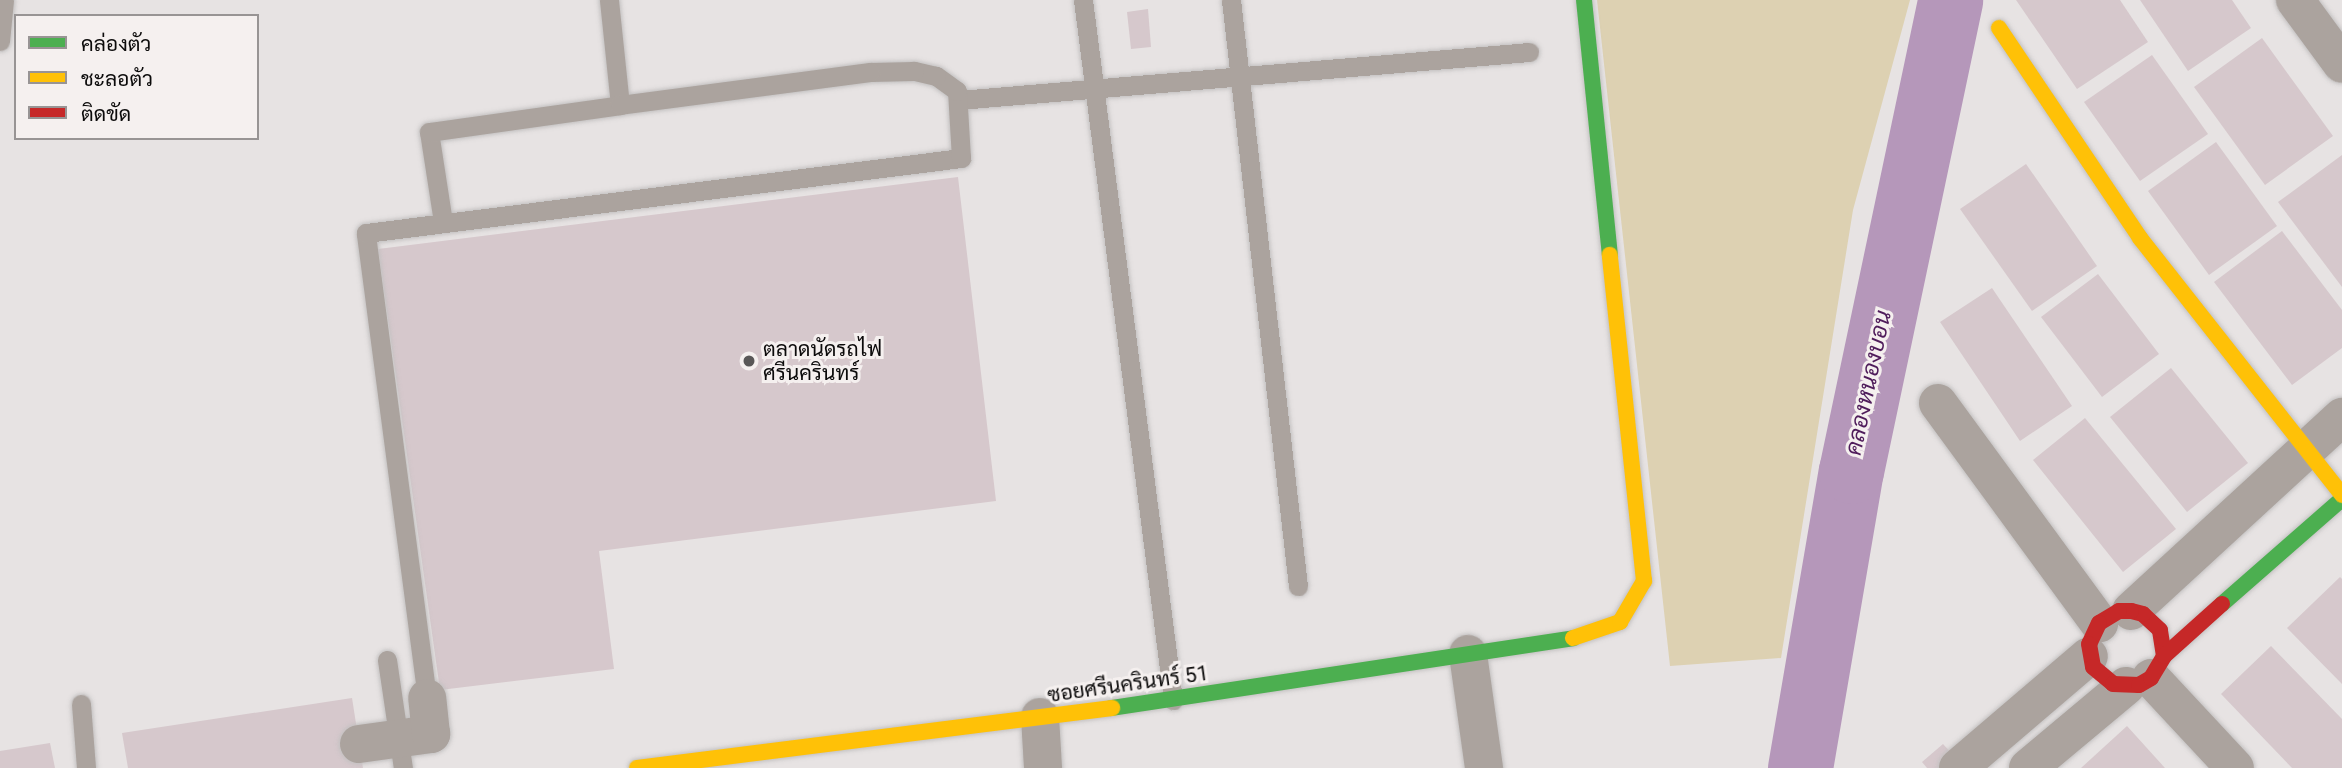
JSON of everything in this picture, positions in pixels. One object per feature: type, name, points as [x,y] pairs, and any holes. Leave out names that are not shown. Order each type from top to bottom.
[{"type":"street","name":"ซอยศรีนครินทร์ 51","points":[[637,768],[1173,700],[1584,636],[1620,622],[1644,581],[1584,0]]},
{"type":"street","points":[[2295,0],[2342,64]]},
{"type":"street","points":[[1999,28],[2140,237],[2304,452],[2342,497],[2147,674],[2028,768]]},
{"type":"street","points":[[1938,403],[2106,630],[2102,678],[2147,674]]},
{"type":"street","points":[[1958,768],[2342,417]]},
{"type":"street","points":[[2106,630],[2152,621],[2160,631],[2147,674]]},
{"type":"street","points":[[1468,654],[1484,768]]},
{"type":"street","points":[[2147,674],[2235,768]]},
{"type":"street","points":[[359,744],[400,753],[431,734],[427,698]]},
{"type":"street","points":[[1040,717],[1043,768]]},
{"type":"lane","points":[[0,41],[4,0]]},
{"type":"lane","points":[[609,0],[620,105]]},
{"type":"lane","points":[[1083,0],[1173,700]]},
{"type":"lane","points":[[1231,0],[1298,586]]},
{"type":"lane","points":[[959,100],[1240,74],[1530,52]]},
{"type":"lane","points":[[427,698],[366,233],[961,158],[957,91],[936,76],[905,70],[620,105],[429,132],[443,222]]},
{"type":"lane","points":[[387,660],[400,753]]},
{"type":"lane","points":[[81,704],[86,768]]},
{"type":"shaded area","points":[[1597,0],[1910,0],[1853,210],[1781,658],[1670,666]]},
{"type":"building","points":[[2016,0],[2120,0],[2148,42],[2077,89]]},
{"type":"building","points":[[2140,0],[2232,0],[2251,28],[2188,71]]},
{"type":"building","points":[[1148,9],[1151,47],[1131,49],[1127,12]]},
{"type":"building","points":[[2262,38],[2333,136],[2265,185],[2194,87]]},
{"type":"building","points":[[2152,55],[2208,134],[2140,181],[2084,102]]},
{"type":"building","points":[[2216,142],[2277,226],[2209,275],[2148,191]]},
{"type":"building","points":[[2342,155],[2342,287],[2278,202]]},
{"type":"building","points":[[2026,164],[2097,266],[2032,311],[1960,209]]},
{"type":"building","points":[[958,177],[996,501],[599,551],[614,669],[440,690],[378,249]]},
{"type":"building","points":[[2282,231],[2342,310],[2342,348],[2292,385],[2214,282]]},
{"type":"building","points":[[2098,274],[2159,354],[2102,397],[2041,317]]},
{"type":"building","points":[[1992,288],[2072,406],[2020,441],[1940,322]]},
{"type":"building","points":[[2171,368],[2248,463],[2187,512],[2110,417]]},
{"type":"building","points":[[2085,418],[2176,529],[2123,572],[2033,460]]},
{"type":"building","points":[[2340,577],[2342,579],[2342,684],[2287,628]]},
{"type":"building","points":[[2271,646],[2342,719],[2342,768],[2292,768],[2221,694]]},
{"type":"building","points":[[352,698],[363,768],[128,768],[122,733]]},
{"type":"building","points":[[2127,726],[2165,768],[2081,768]]},
{"type":"building","points":[[50,743],[55,768],[0,768],[0,751]]},
{"type":"building","points":[[1943,744],[1965,768],[1927,768],[1922,762]]},
{"type":"waterway","name":"คลองหนองบอน","points":[[1800,768],[1851,471],[1950,0]]},
{"type":"traffic: fast","points":[[1584,0],[1610,255]]},
{"type":"traffic: fast","points":[[2222,604],[2342,499]]},
{"type":"traffic: fast","points":[[1112,708],[1573,638]]},
{"type":"traffic: slow","points":[[1999,28],[2140,238],[2342,495]]},
{"type":"traffic: slow","points":[[1573,638],[1620,622],[1644,581],[1610,255]]},
{"type":"traffic: slow","points":[[637,768],[1112,708]]},
{"type":"traffic: jam","points":[[2164,656],[2160,630],[2143,614],[2131,611],[2119,611],[2099,623],[2089,644],[2093,667],[2113,684],[2139,685],[2151,678],[2164,656],[2222,604]]},
{"type":"place","name":"ตลาดนัดรถไฟ ศรีนครินทร์","points":[[749,361]]}]
